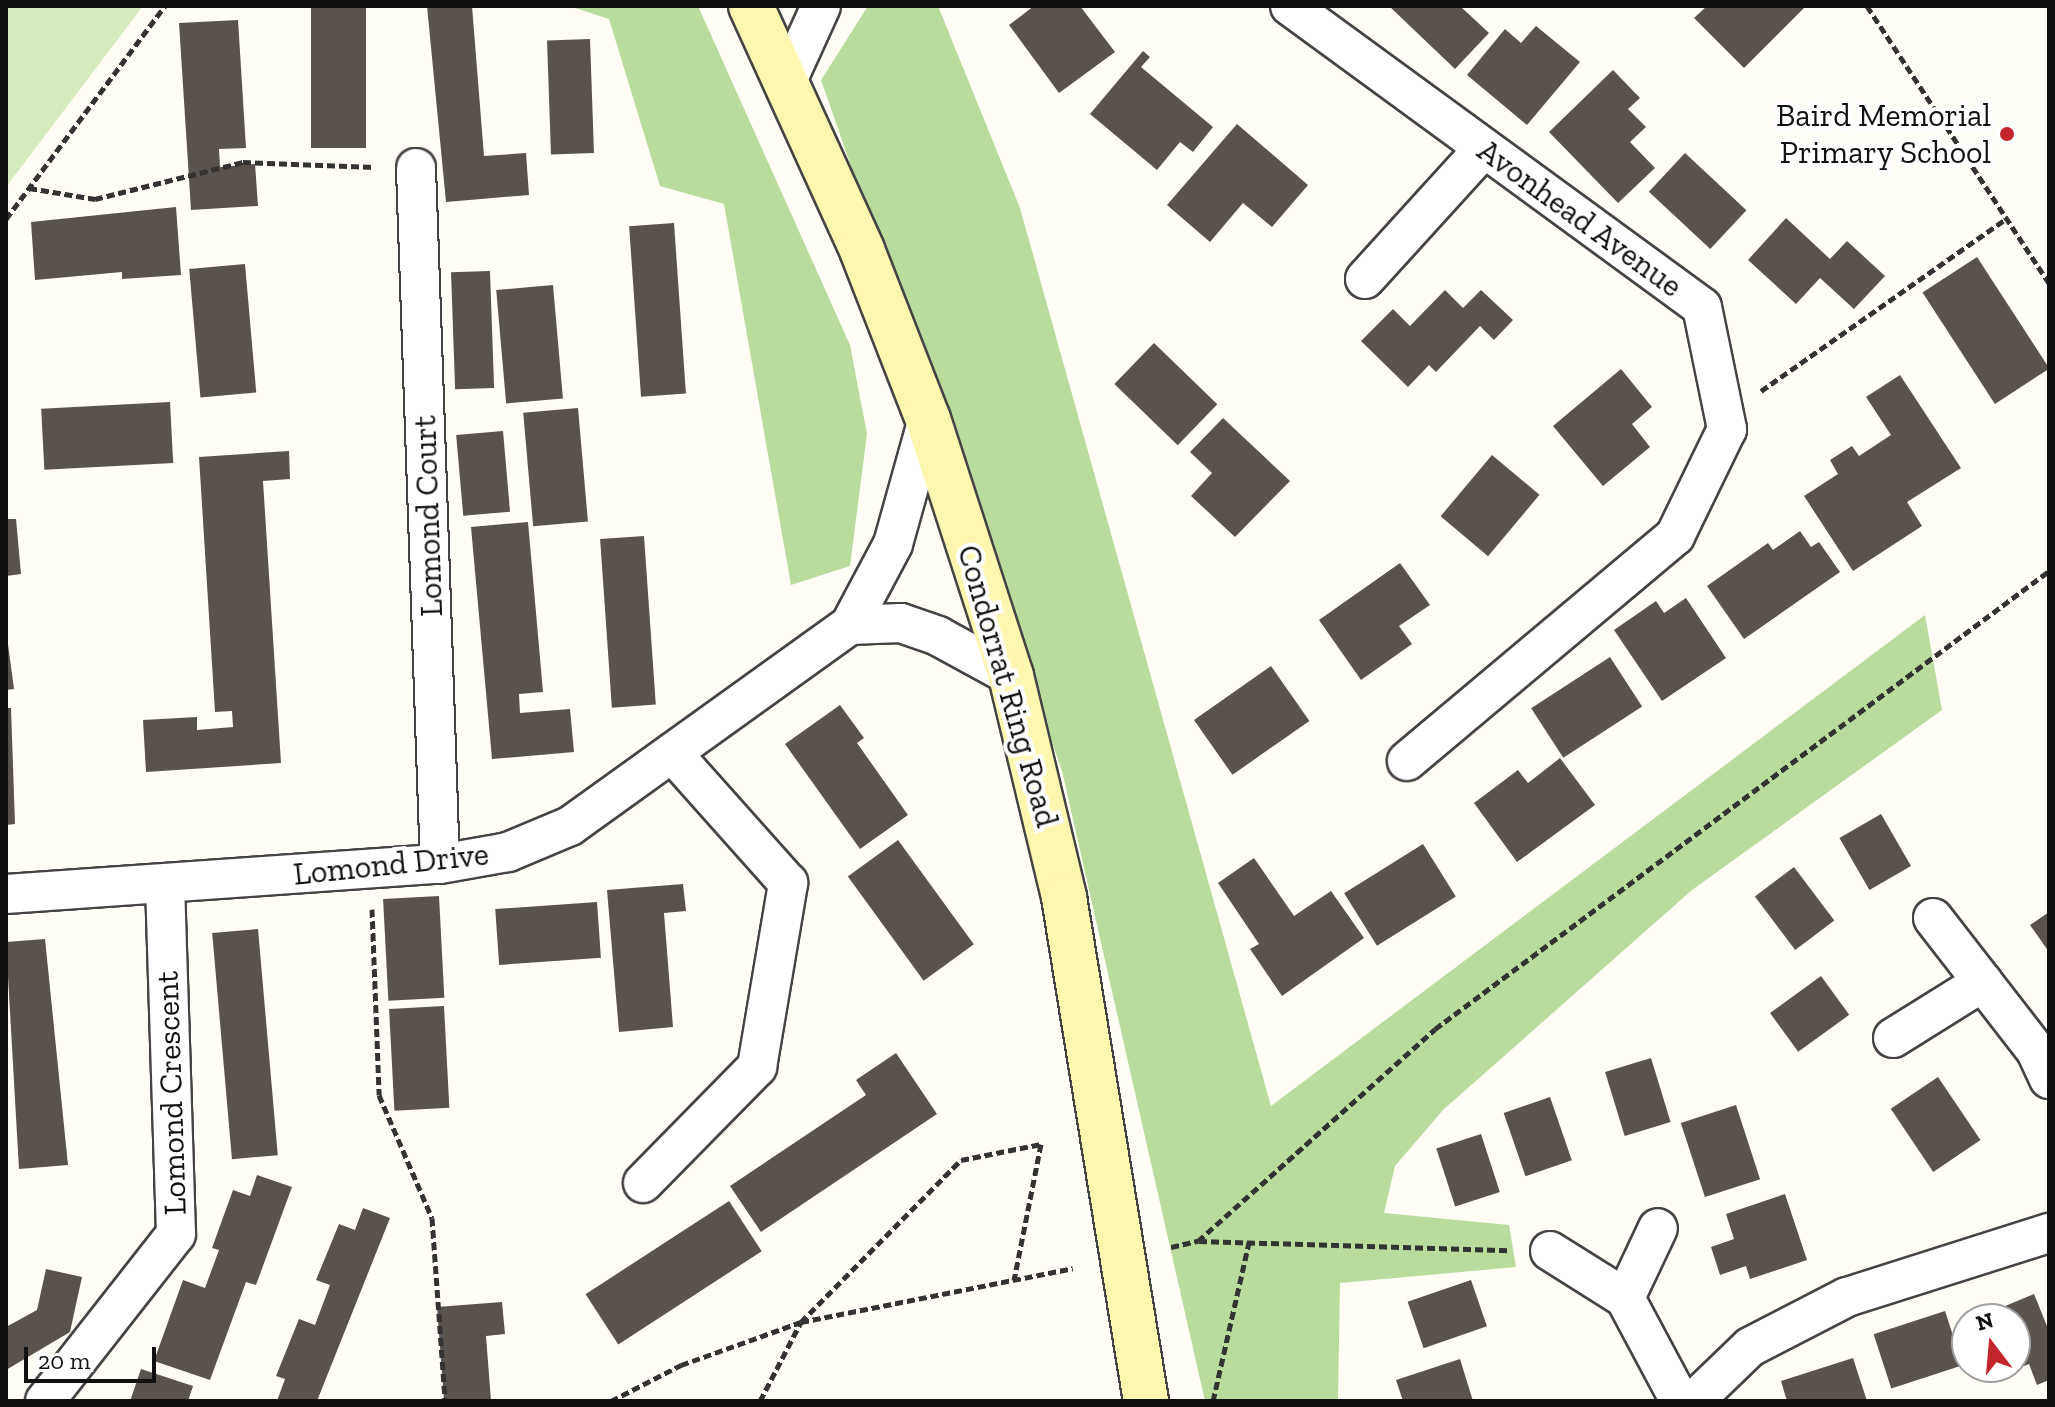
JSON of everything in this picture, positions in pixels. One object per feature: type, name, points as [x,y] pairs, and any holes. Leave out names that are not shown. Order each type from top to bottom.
[{"type":"street","name":"Condorrat Ring Road","points":[[751,6],[862,250],[928,419],[1011,676],[1064,897],[1146,1401]]},
{"type":"street","points":[[787,81],[821,6]]},
{"type":"street","name":"Avonhead Avenue","points":[[1290,6],[1702,307],[1727,429],[1675,536],[1407,761]]},
{"type":"street","points":[[1365,279],[1484,148]]},
{"type":"street","name":"Lomond Court","points":[[416,168],[440,864]]},
{"type":"street","points":[[850,625],[893,544],[928,419]]},
{"type":"street","points":[[850,625],[901,623],[938,636],[1011,676]]},
{"type":"street","name":"Lomond Drive","points":[[6,894],[440,864],[508,852],[570,826],[850,625]]},
{"type":"street","points":[[643,1183],[757,1067],[788,883],[672,753]]},
{"type":"street","name":"Lomond Crescent","points":[[45,1401],[176,1234],[165,884]]},
{"type":"street","points":[[1933,918],[2036,1051],[2049,1079]]},
{"type":"street","points":[[1893,1038],[1983,982]]},
{"type":"street","points":[[1625,1298],[1658,1228]]},
{"type":"street","points":[[1694,1401],[1750,1347],[1847,1297],[2049,1233]]},
{"type":"street","points":[[1550,1251],[1625,1298],[1680,1401]]},
{"type":"path","points":[[6,219],[165,6]]},
{"type":"path","points":[[1867,6],[2049,283]]},
{"type":"path","points":[[29,188],[95,199],[243,162],[416,168]]},
{"type":"path","points":[[1722,401],[1764,390],[2007,218]]},
{"type":"path","points":[[1198,1241],[1435,1029],[2049,571]]},
{"type":"path","points":[[371,867],[379,1095],[432,1218],[445,1401]]},
{"type":"path","points":[[760,1401],[801,1322],[961,1160],[1041,1144],[1014,1280]]},
{"type":"path","points":[[1171,1247],[1198,1241],[1550,1251]]},
{"type":"path","points":[[1213,1401],[1249,1242]]},
{"type":"path","points":[[611,1401],[681,1365],[801,1322],[1073,1268]]},
{"type":"green space","points":[[6,6],[143,6],[6,187]]},
{"type":"green space","points":[[569,6],[698,6],[850,345],[867,434],[850,566],[791,585],[724,204],[660,186],[609,19]]},
{"type":"green space","points":[[868,6],[938,6],[1020,208],[1271,1106],[1925,615],[1942,710],[1692,890],[1443,1110],[1395,1166],[1384,1213],[1509,1225],[1516,1267],[1340,1283],[1338,1401],[1205,1401],[1062,771],[821,80]]},
{"type":"building","points":[[311,6],[366,6],[366,148],[311,148]]},
{"type":"building","points":[[427,6],[472,6],[484,156],[526,153],[529,195],[446,202]]},
{"type":"building","points":[[1034,6],[1080,6],[1115,52],[1059,93],[1009,25]]},
{"type":"building","points":[[1389,6],[1460,6],[1489,33],[1455,69]]},
{"type":"building","points":[[1707,6],[1806,6],[1744,68],[1694,18]]},
{"type":"building","points":[[238,20],[246,148],[219,149],[220,167],[255,164],[258,206],[191,210],[179,23]]},
{"type":"building","points":[[1536,26],[1580,62],[1527,125],[1467,75],[1505,29],[1521,43]]},
{"type":"building","points":[[590,39],[594,153],[551,154],[547,41]]},
{"type":"building","points":[[1143,51],[1150,57],[1141,67],[1213,127],[1193,152],[1180,142],[1157,170],[1090,114]]},
{"type":"building","points":[[1613,70],[1640,98],[1628,109],[1646,127],[1630,142],[1655,168],[1618,203],[1549,132]]},
{"type":"building","points":[[1237,124],[1308,185],[1272,227],[1243,203],[1210,242],[1167,205]]},
{"type":"building","points":[[1685,153],[1746,210],[1710,249],[1649,192]]},
{"type":"building","points":[[176,207],[181,275],[122,279],[122,272],[35,280],[31,222]]},
{"type":"building","points":[[1786,218],[1830,259],[1847,241],[1885,276],[1854,309],[1820,278],[1796,304],[1748,260]]},
{"type":"building","points":[[674,223],[686,394],[641,397],[629,226]]},
{"type":"building","points":[[1977,257],[2049,368],[1995,404],[1922,292]]},
{"type":"building","points":[[245,264],[256,393],[200,397],[189,269]]},
{"type":"building","points":[[490,271],[494,388],[455,389],[451,272]]},
{"type":"building","points":[[553,285],[563,399],[506,404],[496,290]]},
{"type":"building","points":[[1445,290],[1463,308],[1481,290],[1513,320],[1494,340],[1480,326],[1436,372],[1429,365],[1408,387],[1361,341],[1393,309],[1410,326]]},
{"type":"building","points":[[1154,343],[1217,404],[1178,445],[1114,384]]},
{"type":"building","points":[[1621,369],[1652,407],[1632,424],[1650,447],[1603,486],[1553,426]]},
{"type":"building","points":[[1900,375],[1961,468],[1907,502],[1922,526],[1853,571],[1804,496],[1838,474],[1830,460],[1852,446],[1859,456],[1891,435],[1866,397]]},
{"type":"building","points":[[170,402],[173,463],[44,470],[41,409]]},
{"type":"building","points":[[578,408],[588,522],[533,526],[523,413]]},
{"type":"building","points":[[1223,418],[1290,481],[1235,537],[1191,496],[1212,473],[1190,452]]},
{"type":"building","points":[[503,431],[510,512],[463,516],[456,435]]},
{"type":"building","points":[[289,451],[290,479],[263,481],[281,763],[146,772],[143,720],[197,717],[197,730],[233,727],[232,711],[215,712],[199,457]]},
{"type":"building","points":[[1492,455],[1539,495],[1488,556],[1441,516]]},
{"type":"building","points":[[6,519],[16,519],[21,574],[6,576]]},
{"type":"building","points":[[528,522],[543,692],[519,694],[520,713],[570,709],[574,752],[492,759],[471,527]]},
{"type":"building","points":[[1800,531],[1811,547],[1819,542],[1840,572],[1744,639],[1707,586],[1768,543],[1773,550]]},
{"type":"building","points":[[644,536],[656,705],[612,708],[600,539]]},
{"type":"building","points":[[1400,563],[1430,605],[1399,626],[1412,644],[1361,680],[1319,620]]},
{"type":"building","points":[[1686,598],[1726,658],[1662,701],[1614,630],[1656,601],[1664,613]]},
{"type":"building","points":[[6,629],[14,689],[6,690]]},
{"type":"building","points":[[1610,657],[1642,706],[1563,758],[1531,708]]},
{"type":"building","points":[[1271,666],[1309,721],[1232,775],[1194,720]]},
{"type":"building","points":[[840,705],[864,738],[857,743],[908,815],[860,849],[785,744]]},
{"type":"building","points":[[6,708],[11,708],[15,824],[6,825]]},
{"type":"building","points":[[1560,758],[1595,805],[1517,862],[1474,803],[1518,770],[1528,783]]},
{"type":"building","points":[[1881,814],[1911,866],[1869,890],[1839,838]]},
{"type":"building","points":[[898,840],[974,944],[924,981],[848,876]]},
{"type":"building","points":[[1423,844],[1456,897],[1377,946],[1344,893]]},
{"type":"building","points":[[1254,858],[1294,916],[1331,891],[1364,938],[1282,996],[1250,949],[1259,944],[1218,883]]},
{"type":"building","points":[[1794,867],[1834,921],[1795,950],[1755,896]]},
{"type":"building","points":[[683,884],[686,911],[664,913],[673,1027],[619,1032],[607,890]]},
{"type":"building","points":[[439,896],[444,998],[388,1001],[383,899]]},
{"type":"building","points":[[597,902],[601,958],[499,965],[495,909]]},
{"type":"building","points":[[2049,912],[2049,952],[2030,925]]},
{"type":"building","points":[[258,929],[278,1155],[232,1159],[212,933]]},
{"type":"building","points":[[45,939],[68,1165],[19,1169],[6,942]]},
{"type":"building","points":[[1821,976],[1849,1015],[1798,1052],[1770,1013]]},
{"type":"building","points":[[444,1006],[449,1108],[394,1111],[389,1009]]},
{"type":"building","points":[[896,1053],[937,1114],[761,1232],[730,1186],[866,1095],[856,1080]]},
{"type":"building","points":[[1651,1058],[1671,1122],[1625,1136],[1605,1072]]},
{"type":"building","points":[[1938,1077],[1980,1140],[1933,1172],[1891,1109]]},
{"type":"building","points":[[1550,1097],[1572,1160],[1525,1176],[1504,1113]]},
{"type":"building","points":[[1736,1105],[1760,1179],[1705,1197],[1681,1123]]},
{"type":"building","points":[[1481,1134],[1500,1192],[1455,1207],[1436,1149]]},
{"type":"building","points":[[257,1175],[292,1187],[256,1285],[246,1282],[210,1380],[154,1361],[183,1280],[205,1288],[219,1250],[212,1248],[233,1190],[250,1196]]},
{"type":"building","points":[[1785,1194],[1807,1260],[1750,1279],[1746,1266],[1720,1275],[1711,1247],[1734,1239],[1726,1214]]},
{"type":"building","points":[[729,1201],[762,1251],[618,1344],[586,1294]]},
{"type":"building","points":[[363,1208],[390,1218],[317,1401],[277,1401],[285,1379],[276,1376],[299,1319],[315,1325],[330,1285],[316,1280],[339,1224],[355,1230]]},
{"type":"building","points":[[46,1269],[82,1277],[70,1332],[6,1370],[6,1327],[37,1310]]},
{"type":"building","points":[[1471,1280],[1487,1326],[1424,1348],[1408,1302]]},
{"type":"building","points":[[2034,1294],[2049,1331],[2049,1380],[2037,1385],[2031,1369],[2031,1303],[2012,1303]]},
{"type":"building","points":[[502,1302],[505,1334],[486,1336],[491,1401],[444,1401],[437,1307]]},
{"type":"building","points":[[1945,1311],[1951,1329],[1951,1369],[1891,1388],[1874,1334]]},
{"type":"building","points":[[1853,1358],[1867,1401],[1787,1401],[1781,1381]]},
{"type":"building","points":[[1460,1359],[1473,1401],[1403,1401],[1396,1380]]},
{"type":"building","points":[[141,1369],[193,1386],[188,1401],[130,1401]]},
{"type":"place","name":"Baird Memorial Primary School","points":[[2007,134]]}]
